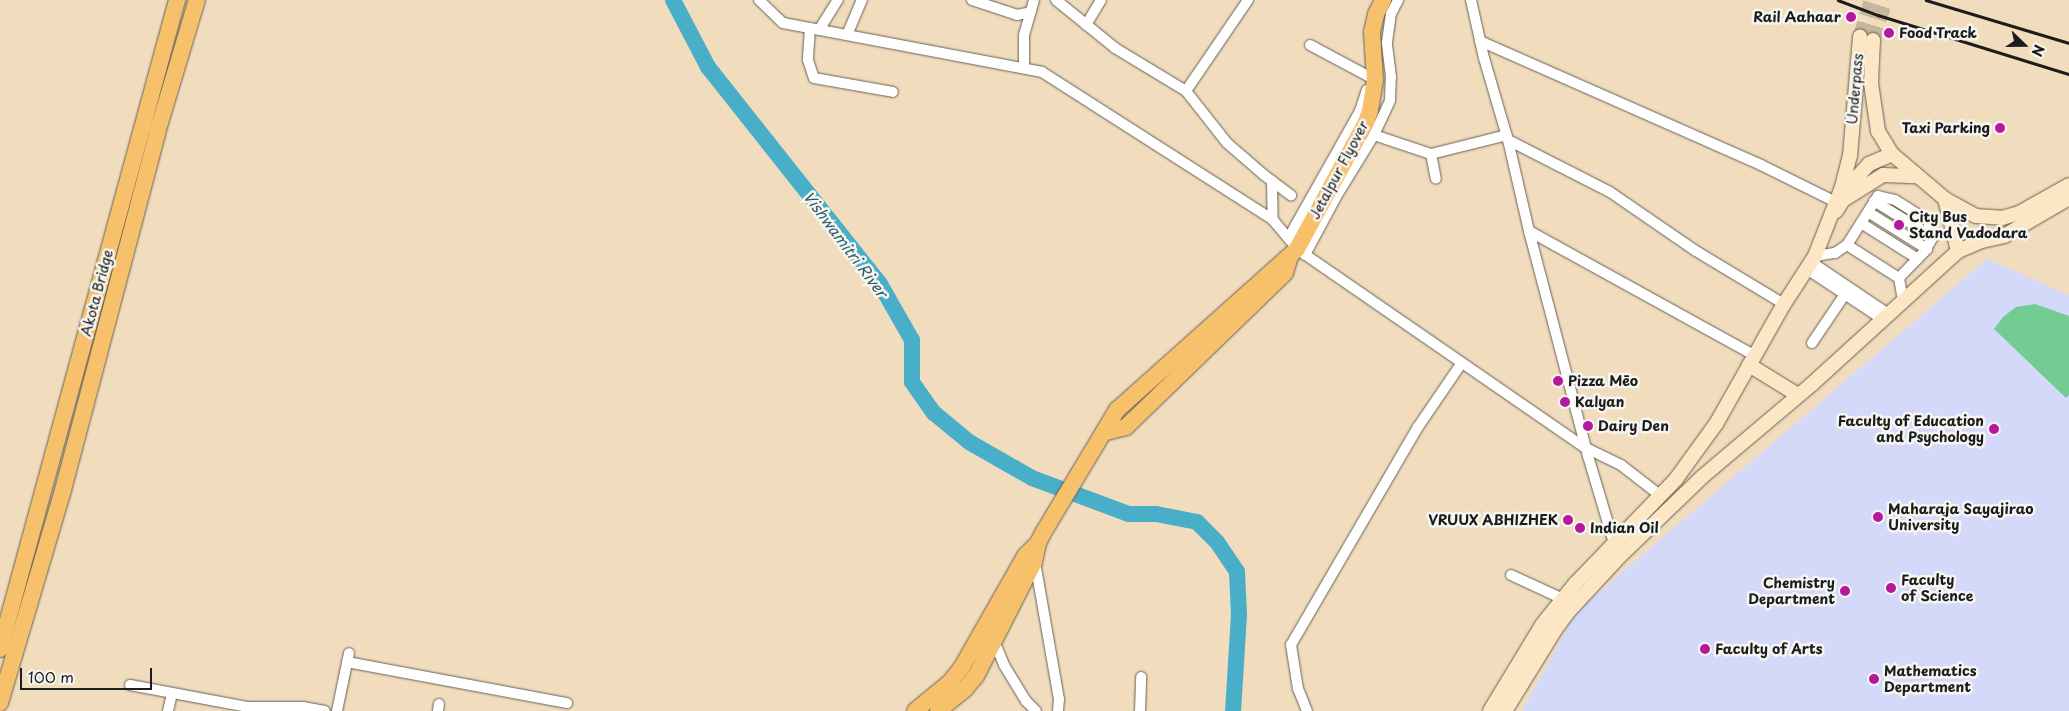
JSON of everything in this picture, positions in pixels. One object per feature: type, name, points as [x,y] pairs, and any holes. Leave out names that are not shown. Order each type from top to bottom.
[{"type":"main road","name":"Akota Bridge","points":[[25,588],[177,0]]},
{"type":"main road","points":[[0,649],[63,490],[157,133],[196,0]]},
{"type":"main road","name":"Jetalpur Flyover","points":[[1041,538],[1102,437],[1126,427],[1285,273],[1295,250],[1366,122],[1370,111],[1375,81],[1372,32],[1376,14],[1383,0]]},
{"type":"main road","name":"Underpass","points":[[1839,201],[1850,156],[1866,38],[1872,102],[1878,131],[1892,154],[1945,199],[1976,216],[2002,218],[2019,213],[2069,185]]},
{"type":"main road","points":[[1490,711],[1525,651],[1562,599],[1661,496],[1716,424],[1751,360],[1811,262],[1839,201],[1869,164],[1892,154]]},
{"type":"main road","points":[[1839,201],[1883,175],[1917,176]]},
{"type":"main road","points":[[1505,711],[1555,630],[1620,556],[1702,477],[1798,395],[1958,251],[2004,236],[2069,198]]},
{"type":"main road","points":[[1945,199],[1958,251]]},
{"type":"main road","points":[[1751,360],[1798,395]]},
{"type":"main road","points":[[938,711],[965,689],[976,676],[1035,560],[1041,538]]},
{"type":"main road","points":[[915,711],[950,682],[962,667],[1025,556],[1041,538]]},
{"type":"main road","points":[[0,703],[25,588]]},
{"type":"street","points":[[759,0],[782,23],[1042,72],[1273,220],[1295,250],[1586,448],[1620,465],[1661,496]]},
{"type":"street","points":[[838,0],[814,29],[808,60],[814,78],[893,92]]},
{"type":"street","points":[[847,35],[862,0]]},
{"type":"street","points":[[972,0],[1017,16],[1031,12]]},
{"type":"street","points":[[1024,68],[1024,35],[1034,0]]},
{"type":"street","points":[[1056,0],[1115,48],[1186,91],[1227,143],[1272,181],[1291,194]]},
{"type":"street","points":[[1086,25],[1101,0]]},
{"type":"street","points":[[1186,91],[1248,0]]},
{"type":"street","points":[[1295,250],[1366,95],[1368,76],[1366,26],[1374,0]]},
{"type":"street","points":[[1295,250],[1336,197],[1374,135],[1390,100],[1391,76],[1387,42],[1391,14],[1398,0]]},
{"type":"street","points":[[1471,0],[1480,41],[1508,138],[1529,231],[1586,448],[1614,543]]},
{"type":"street","points":[[1480,41],[1839,201]]},
{"type":"street","points":[[1310,45],[1368,76]]},
{"type":"street","points":[[1374,135],[1431,154],[1508,138],[1610,192],[1703,256],[1784,304]]},
{"type":"street","points":[[1431,154],[1436,179]]},
{"type":"street","points":[[1272,181],[1273,220]]},
{"type":"street","points":[[1811,262],[1835,253],[1847,246],[1878,196],[1895,200],[1928,221],[1933,237],[1927,249],[1918,260],[1899,278]]},
{"type":"street","points":[[1868,212],[1927,249]]},
{"type":"street","points":[[1861,223],[1918,260]]},
{"type":"street","points":[[1529,231],[1751,360]]},
{"type":"street","points":[[1847,246],[1899,278],[1903,300]]},
{"type":"street","points":[[1811,262],[1845,294],[1885,317]]},
{"type":"street","points":[[1811,262],[1885,317]]},
{"type":"street","points":[[1812,343],[1845,294]]},
{"type":"street","points":[[1307,711],[1298,689],[1291,645],[1418,428],[1461,364]]},
{"type":"street","points":[[1035,560],[1059,698],[1058,711]]},
{"type":"street","points":[[1511,574],[1562,599]]},
{"type":"street","points":[[994,641],[1004,665],[1026,702],[1036,711]]},
{"type":"street","points":[[337,711],[348,657],[567,703]]},
{"type":"street","points":[[1140,711],[1141,677]]},
{"type":"street","points":[[130,685],[247,707],[303,707],[325,711]]},
{"type":"street","points":[[168,711],[172,693]]},
{"type":"shaded area","name":"Maharaja Sayajirao University","points":[[1987,259],[2069,295],[2069,711],[1522,711],[1577,611]]},
{"type":"green space","points":[[2035,304],[2069,316],[2069,395],[2066,398],[1994,329],[2003,317],[2016,307]]},
{"type":"waterway","name":"Vishwamitri River","points":[[673,0],[708,67],[880,284],[912,340],[912,382],[934,413],[969,442],[1032,478],[1129,514],[1156,514],[1197,522],[1217,542],[1237,572],[1239,614],[1233,711]]},
{"type":"tunnel","points":[[1860,36],[1871,0]]},
{"type":"tunnel","points":[[1873,40],[1886,0]]},
{"type":"railway","points":[[1838,0],[1878,15],[2069,74]]},
{"type":"railway","points":[[1926,0],[2069,43]]},
{"type":"place","name":"Rail Aahaar","points":[[1851,17]]},
{"type":"place","name":"Food Track","points":[[1889,33]]},
{"type":"place","name":"Taxi Parking","points":[[2000,128]]},
{"type":"place","name":"City Bus Stand Vadodara","points":[[1899,225]]},
{"type":"place","name":"Pizza Mēo","points":[[1558,381]]},
{"type":"place","name":"Kalyan","points":[[1565,402]]},
{"type":"place","name":"Dairy Den","points":[[1588,426]]},
{"type":"place","name":"Faculty of Education and Psychology","points":[[1994,429]]},
{"type":"place","name":"Maharaja Sayajirao University","points":[[1878,517]]},
{"type":"place","name":"VRUUX ABHIZHEK","points":[[1568,520]]},
{"type":"place","name":"Indian Oil","points":[[1580,528]]},
{"type":"place","name":"Faculty of Science","points":[[1891,588]]},
{"type":"place","name":"Chemistry Department","points":[[1845,591]]},
{"type":"place","name":"Faculty of Arts","points":[[1705,649]]},
{"type":"place","name":"Mathematics Department","points":[[1874,679]]}]
